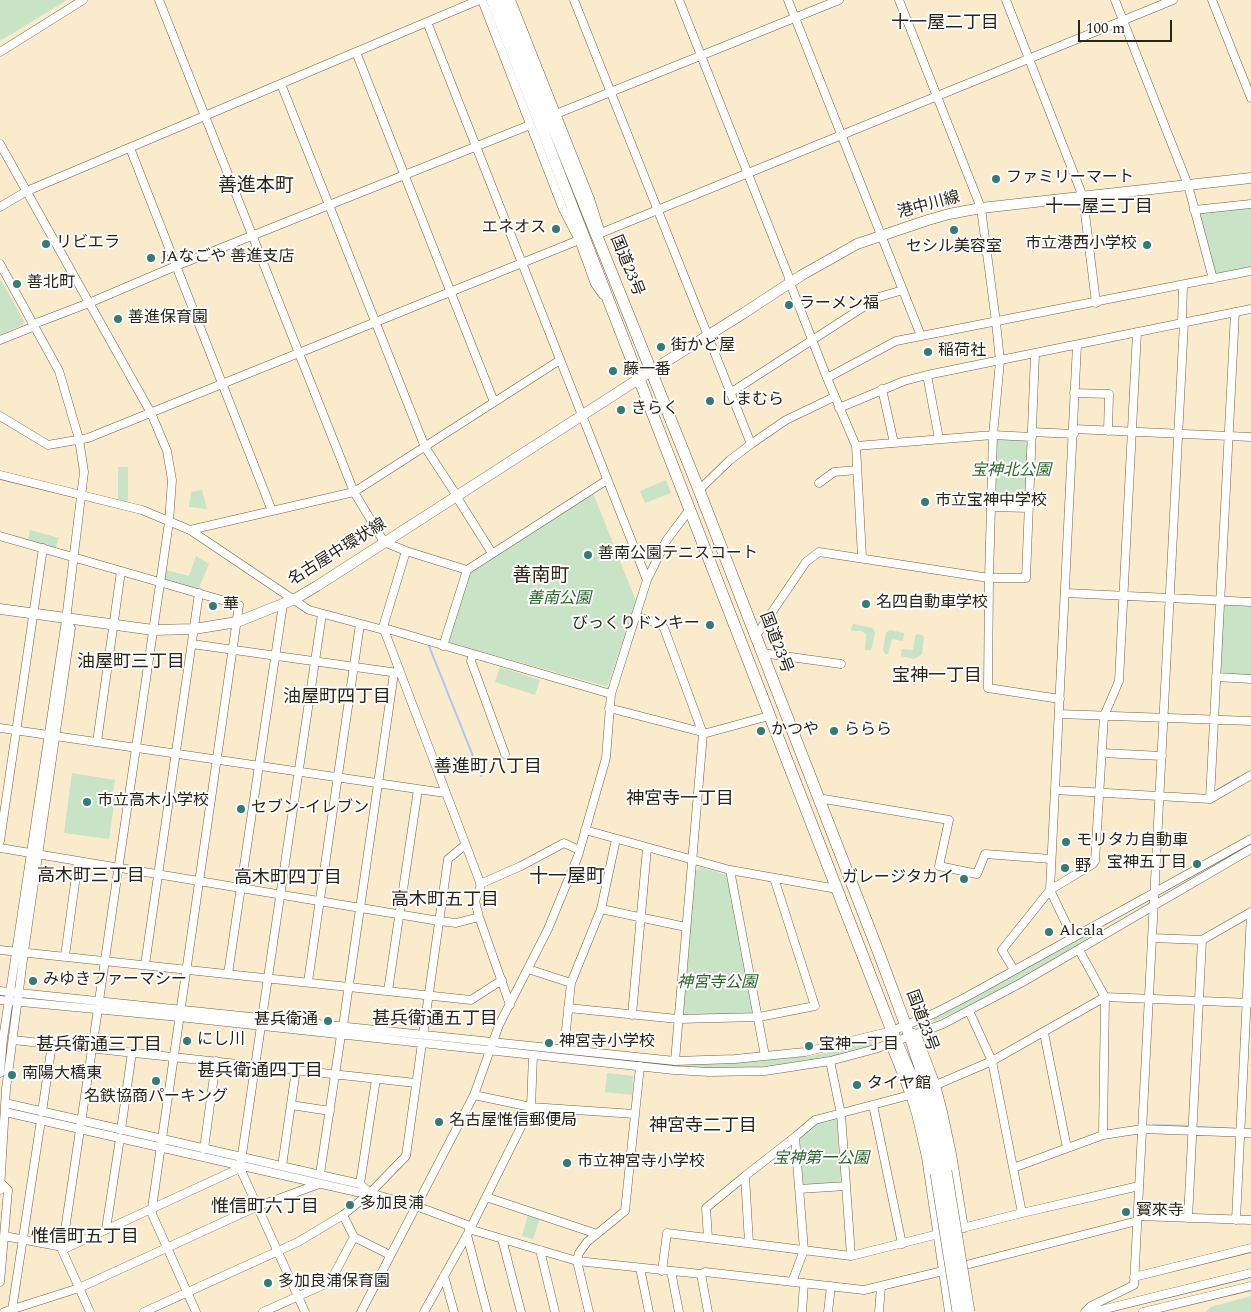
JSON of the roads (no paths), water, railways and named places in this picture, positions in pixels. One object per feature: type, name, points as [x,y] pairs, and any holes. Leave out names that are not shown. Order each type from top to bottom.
[{"type":"highway","name":"国道23号","points":[[492,0],[576,199],[652,371],[906,1025],[914,1036],[936,1116],[958,1312]]},
{"type":"highway","name":"国道23号","points":[[502,0],[576,199],[610,304],[892,1031],[893,1043],[916,1087],[941,1172],[969,1312]]},
{"type":"main road","name":"港中川線","points":[[652,371],[802,275],[857,244],[882,235],[949,214],[981,208],[1251,178]]},
{"type":"main road","name":"名古屋中環状線","points":[[0,610],[153,630],[194,629],[237,622],[294,599],[652,371]]},
{"type":"street","points":[[0,52],[83,0]]},
{"type":"street","points":[[159,0],[354,492],[384,542],[467,570]]},
{"type":"street","points":[[0,207],[27,191],[480,0],[563,210],[579,240],[595,284],[610,304]]},
{"type":"street","points":[[511,0],[590,199],[618,278],[622,301]]},
{"type":"street","points":[[574,0],[751,444]]},
{"type":"street","points":[[679,0],[788,275],[834,397],[856,446],[862,557]]},
{"type":"street","points":[[788,0],[921,336]]},
{"type":"street","points":[[556,114],[839,0]]},
{"type":"street","points":[[899,0],[981,208],[996,322],[1000,360],[993,435],[988,688],[1060,699]]},
{"type":"street","points":[[1006,0],[1083,197],[1096,303]]},
{"type":"street","points":[[1115,0],[1188,185],[1213,279]]},
{"type":"street","points":[[601,233],[1173,0]]},
{"type":"street","points":[[1212,0],[1251,98]]},
{"type":"street","points":[[427,22],[647,580]]},
{"type":"street","points":[[356,52],[494,402]]},
{"type":"street","points":[[281,84],[425,447],[492,553]]},
{"type":"street","points":[[0,340],[176,266],[530,125]]},
{"type":"street","points":[[0,144],[151,413],[167,451],[170,467],[172,494],[169,522],[62,1249],[90,1312]]},
{"type":"street","points":[[130,148],[272,511]]},
{"type":"street","points":[[1194,210],[1251,204]]},
{"type":"street","points":[[0,416],[48,445],[88,438],[579,240]]},
{"type":"street","points":[[0,264],[58,371],[79,440],[84,472],[66,620],[71,628],[52,736],[20,952],[2,1039],[0,1072]]},
{"type":"street","points":[[827,378],[896,341],[1251,271]]},
{"type":"street","points":[[1085,1312],[1091,1306],[1134,1285],[1170,598],[1183,323],[1183,285]]},
{"type":"street","points":[[730,393],[879,297],[903,290]]},
{"type":"street","points":[[839,408],[904,381],[1251,309]]},
{"type":"street","points":[[1210,799],[1235,312]]},
{"type":"street","points":[[1014,970],[1002,950],[1050,890],[1095,861],[1104,716],[1119,681],[1137,332]]},
{"type":"street","points":[[1073,938],[1050,890],[1077,345]]},
{"type":"street","points":[[756,637],[806,562],[820,552],[989,578],[1026,578],[1035,354]]},
{"type":"street","points":[[190,530],[354,492],[560,360]]},
{"type":"street","points":[[927,376],[939,439]]},
{"type":"street","points":[[882,389],[894,443]]},
{"type":"street","points":[[1074,393],[1109,394],[1108,431]]},
{"type":"street","points":[[699,490],[730,460],[751,444],[786,420],[834,397]]},
{"type":"street","points":[[856,446],[993,435],[1074,431],[1251,438]]},
{"type":"street","points":[[819,483],[834,472],[857,470]]},
{"type":"street","points":[[0,476],[142,510],[190,530],[309,610],[380,629],[384,628],[610,694]]},
{"type":"street","points":[[443,646],[467,570],[607,480]]},
{"type":"street","points":[[991,507],[1029,508]]},
{"type":"street","points":[[361,1312],[474,1095],[499,1025],[548,929],[579,850],[606,758],[610,694],[647,580],[666,541],[690,509]]},
{"type":"street","points":[[0,536],[239,605],[152,1208],[152,1214],[196,1312]]},
{"type":"street","points":[[0,841],[43,548]]},
{"type":"street","points":[[406,551],[384,628],[397,673],[480,884],[475,901],[479,918],[510,1005]]},
{"type":"street","points":[[96,742],[121,571]]},
{"type":"street","points":[[1066,592],[1251,602]]},
{"type":"street","points":[[145,965],[199,593]]},
{"type":"street","points":[[228,974],[282,604]]},
{"type":"street","points":[[305,1312],[256,1207],[241,1162],[322,614]]},
{"type":"street","points":[[635,616],[660,624],[664,628],[703,733],[675,1060]]},
{"type":"street","points":[[308,982],[360,624]]},
{"type":"street","points":[[192,644],[397,673]]},
{"type":"street","points":[[762,653],[841,664]]},
{"type":"street","points":[[473,654],[471,660],[505,754]]},
{"type":"street","points":[[320,1174],[378,783],[397,673]]},
{"type":"street","points":[[1216,677],[1251,679]]},
{"type":"street","points":[[609,708],[703,733],[769,716]]},
{"type":"street","points":[[1059,714],[1251,721]]},
{"type":"street","points":[[0,728],[445,793]]},
{"type":"street","points":[[1102,753],[1162,756]]},
{"type":"street","points":[[1055,790],[1210,799],[1251,775]]},
{"type":"street","points":[[388,991],[418,789]]},
{"type":"street","points":[[818,798],[949,820],[940,866],[977,874],[985,854],[1051,859]]},
{"type":"street","points":[[585,830],[730,870],[837,889]]},
{"type":"street","points":[[564,1049],[571,983],[601,909],[616,839]]},
{"type":"street","points":[[0,1000],[10,997],[422,1039],[492,1042],[675,1060],[735,1059],[812,1050],[892,1031],[968,996],[1155,894],[1251,839]]},
{"type":"street","points":[[480,884],[522,866],[564,843],[579,850]]},
{"type":"street","points":[[144,1312],[321,1229],[343,1215],[370,1193],[406,1156],[448,859],[465,845]]},
{"type":"street","points":[[0,848],[439,921],[456,923],[479,918]]},
{"type":"street","points":[[632,1015],[647,848]]},
{"type":"street","points":[[422,1039],[489,1050],[709,1072],[765,1071],[830,1061],[914,1036],[968,1012],[1079,950],[1251,849]]},
{"type":"street","points":[[64,956],[78,861]]},
{"type":"street","points":[[730,870],[765,1056]]},
{"type":"street","points":[[568,1008],[678,1020],[759,1018],[815,1006],[774,878]]},
{"type":"street","points":[[601,909],[686,927]]},
{"type":"street","points":[[1153,938],[1202,940],[1251,912]]},
{"type":"street","points":[[1236,1220],[1249,1003],[1251,912]]},
{"type":"street","points":[[1188,1218],[1202,940]]},
{"type":"street","points":[[0,950],[471,1000],[502,980]]},
{"type":"street","points":[[1079,950],[1105,997],[1102,1136]]},
{"type":"street","points":[[0,1190],[5,1108],[19,998],[20,952]]},
{"type":"street","points":[[528,969],[571,983]]},
{"type":"street","points":[[0,991],[10,997]]},
{"type":"street","points":[[936,1084],[992,1061],[1105,997],[1249,1003]]},
{"type":"street","points":[[968,1012],[992,1061],[1022,1213]]},
{"type":"street","points":[[1044,1033],[1068,1148]]},
{"type":"street","points":[[914,1036],[936,1084],[952,1154],[964,1228]]},
{"type":"street","points":[[13,1040],[416,1083]]},
{"type":"street","points":[[893,1043],[910,1094],[926,1157],[949,1312]]},
{"type":"street","points":[[52,1044],[23,1240],[8,1311],[79,1288],[256,1207],[320,1183]]},
{"type":"street","points":[[106,1229],[132,1052]]},
{"type":"street","points":[[424,1312],[531,1107],[533,1055]]},
{"type":"street","points":[[204,1149],[216,1061]]},
{"type":"street","points":[[830,1061],[841,1114],[851,1256]]},
{"type":"street","points":[[590,1312],[577,1261],[579,1253],[597,1234],[625,1211],[640,1066]]},
{"type":"street","points":[[282,1166],[296,1070]]},
{"type":"street","points":[[360,1184],[376,1079]]},
{"type":"street","points":[[708,1238],[706,1208],[815,1120],[910,1094]]},
{"type":"street","points":[[474,1095],[531,1107],[635,1114]]},
{"type":"street","points":[[291,1105],[330,1111]]},
{"type":"street","points":[[873,1105],[902,1244]]},
{"type":"street","points":[[5,1108],[241,1162],[358,1192],[370,1193],[416,1206],[468,1230],[577,1261],[671,1272],[701,1274],[705,1272],[864,1290],[943,1271],[1138,1218],[1251,1220]]},
{"type":"street","points":[[1013,1168],[1102,1136],[1142,1129],[1251,1133]]},
{"type":"street","points":[[792,1282],[804,1250],[795,1137]]},
{"type":"street","points":[[161,1143],[204,1149],[241,1162],[282,1166],[320,1174],[360,1184],[370,1193]]},
{"type":"street","points":[[4,1236],[62,1249],[152,1208],[241,1162]]},
{"type":"street","points":[[745,1176],[750,1243]]},
{"type":"street","points":[[0,1282],[8,1190],[1,1184]]},
{"type":"street","points":[[799,1189],[846,1186]]},
{"type":"street","points":[[662,1271],[667,1233],[851,1256],[1139,1186]]},
{"type":"street","points":[[486,1196],[597,1234]]},
{"type":"street","points":[[343,1215],[354,1237],[390,1255]]},
{"type":"street","points":[[468,1230],[487,1312]]},
{"type":"street","points":[[263,1312],[330,1282],[354,1237]]},
{"type":"street","points":[[502,1239],[521,1312]]},
{"type":"street","points":[[1134,1277],[1251,1248]]},
{"type":"street","points":[[540,1250],[555,1312]]},
{"type":"street","points":[[640,1268],[649,1312]]},
{"type":"street","points":[[671,1272],[680,1312]]},
{"type":"street","points":[[1093,1312],[1251,1273]]},
{"type":"street","points":[[701,1274],[708,1312]]},
{"type":"street","points":[[444,1276],[454,1312]]},
{"type":"street","points":[[802,1312],[804,1283]]},
{"type":"street","points":[[828,1312],[831,1286]]},
{"type":"street","points":[[880,1312],[882,1286]]},
{"type":"street","points":[[1143,1312],[1251,1286]]},
{"type":"waterway","points":[[429,646],[481,776]]},
{"type":"waterway","points":[[1217,790],[1239,777]]},
{"type":"waterway","points":[[1153,1125],[1187,1126]]},
{"type":"waterway","points":[[1198,1127],[1238,1129]]},
{"type":"place","name":"ファミリーマート","points":[[996,179]]},
{"type":"place","name":"エネオス","points":[[556,229]]},
{"type":"place","name":"セシル美容室","points":[[954,230]]},
{"type":"place","name":"リビエラ","points":[[46,244]]},
{"type":"place","name":"市立港西小学校","points":[[1147,245]]},
{"type":"place","name":"JAなごや 善進支店","points":[[151,258]]},
{"type":"place","name":"善北町","points":[[17,284]]},
{"type":"place","name":"ラーメン福","points":[[789,305]]},
{"type":"place","name":"善進保育園","points":[[118,319]]},
{"type":"place","name":"街かど屋","points":[[661,347]]},
{"type":"place","name":"稲荷社","points":[[928,352]]},
{"type":"place","name":"藤一番","points":[[613,371]]},
{"type":"place","name":"しまむら","points":[[710,401]]},
{"type":"place","name":"きらく","points":[[621,410]]},
{"type":"place","name":"市立宝神中学校","points":[[925,502]]},
{"type":"place","name":"善南公園テニスコート","points":[[588,555]]},
{"type":"place","name":"名四自動車学校","points":[[866,604]]},
{"type":"place","name":"華","points":[[213,606]]},
{"type":"place","name":"びっくりドンキー","points":[[710,625]]},
{"type":"place","name":"かつや","points":[[761,731]]},
{"type":"place","name":"ららら","points":[[834,731]]},
{"type":"place","name":"市立高木小学校","points":[[87,802]]},
{"type":"place","name":"セブン-イレブン","points":[[241,809]]},
{"type":"place","name":"モリタカ自動車","points":[[1066,842]]},
{"type":"place","name":"宝神五丁目","points":[[1197,864]]},
{"type":"place","name":"野","points":[[1065,868]]},
{"type":"place","name":"ガレージタカイ","points":[[964,879]]},
{"type":"place","name":"Alcala","points":[[1049,932]]},
{"type":"place","name":"みゆきファーマシー","points":[[33,981]]},
{"type":"place","name":"甚兵衛通","points":[[328,1021]]},
{"type":"place","name":"にし川","points":[[187,1041]]},
{"type":"place","name":"神宮寺小学校","points":[[549,1043]]},
{"type":"place","name":"宝神一丁目","points":[[809,1046]]},
{"type":"place","name":"南陽大橋東","points":[[12,1075]]},
{"type":"place","name":"名鉄協商パーキング","points":[[156,1081]]},
{"type":"place","name":"タイヤ館","points":[[857,1085]]},
{"type":"place","name":"名古屋惟信郵便局","points":[[439,1122]]},
{"type":"place","name":"市立神宮寺小学校","points":[[567,1163]]},
{"type":"place","name":"多加良浦","points":[[350,1205]]},
{"type":"place","name":"寳來寺","points":[[1126,1212]]},
{"type":"place","name":"多加良浦保育園","points":[[268,1283]]},
{"type":"district","name":"十一屋二丁目","points":[[945,24]]},
{"type":"district","name":"善進本町","points":[[256,187]]},
{"type":"district","name":"十一屋三丁目","points":[[1099,208]]},
{"type":"district","name":"善南町","points":[[541,577]]},
{"type":"district","name":"油屋町三丁目","points":[[131,663]]},
{"type":"district","name":"宝神一丁目","points":[[937,677]]},
{"type":"district","name":"油屋町四丁目","points":[[337,698]]},
{"type":"district","name":"善進町八丁目","points":[[488,768]]},
{"type":"district","name":"神宮寺一丁目","points":[[680,800]]},
{"type":"district","name":"高木町三丁目","points":[[91,877]]},
{"type":"district","name":"十一屋町","points":[[567,878]]},
{"type":"district","name":"高木町四丁目","points":[[288,879]]},
{"type":"district","name":"高木町五丁目","points":[[445,901]]},
{"type":"district","name":"甚兵衛通五丁目","points":[[435,1020]]},
{"type":"district","name":"甚兵衛通三丁目","points":[[99,1046]]},
{"type":"district","name":"甚兵衛通四丁目","points":[[260,1072]]},
{"type":"district","name":"神宮寺二丁目","points":[[703,1127]]},
{"type":"district","name":"惟信町六丁目","points":[[265,1208]]},
{"type":"district","name":"惟信町五丁目","points":[[85,1238]]},
{"type":"park label","name":"宝神北公園","points":[[1011,472]]},
{"type":"park label","name":"善南公園","points":[[559,600]]},
{"type":"park label","name":"神宮寺公園","points":[[717,984]]},
{"type":"park label","name":"宝神第一公園","points":[[821,1160]]}]
